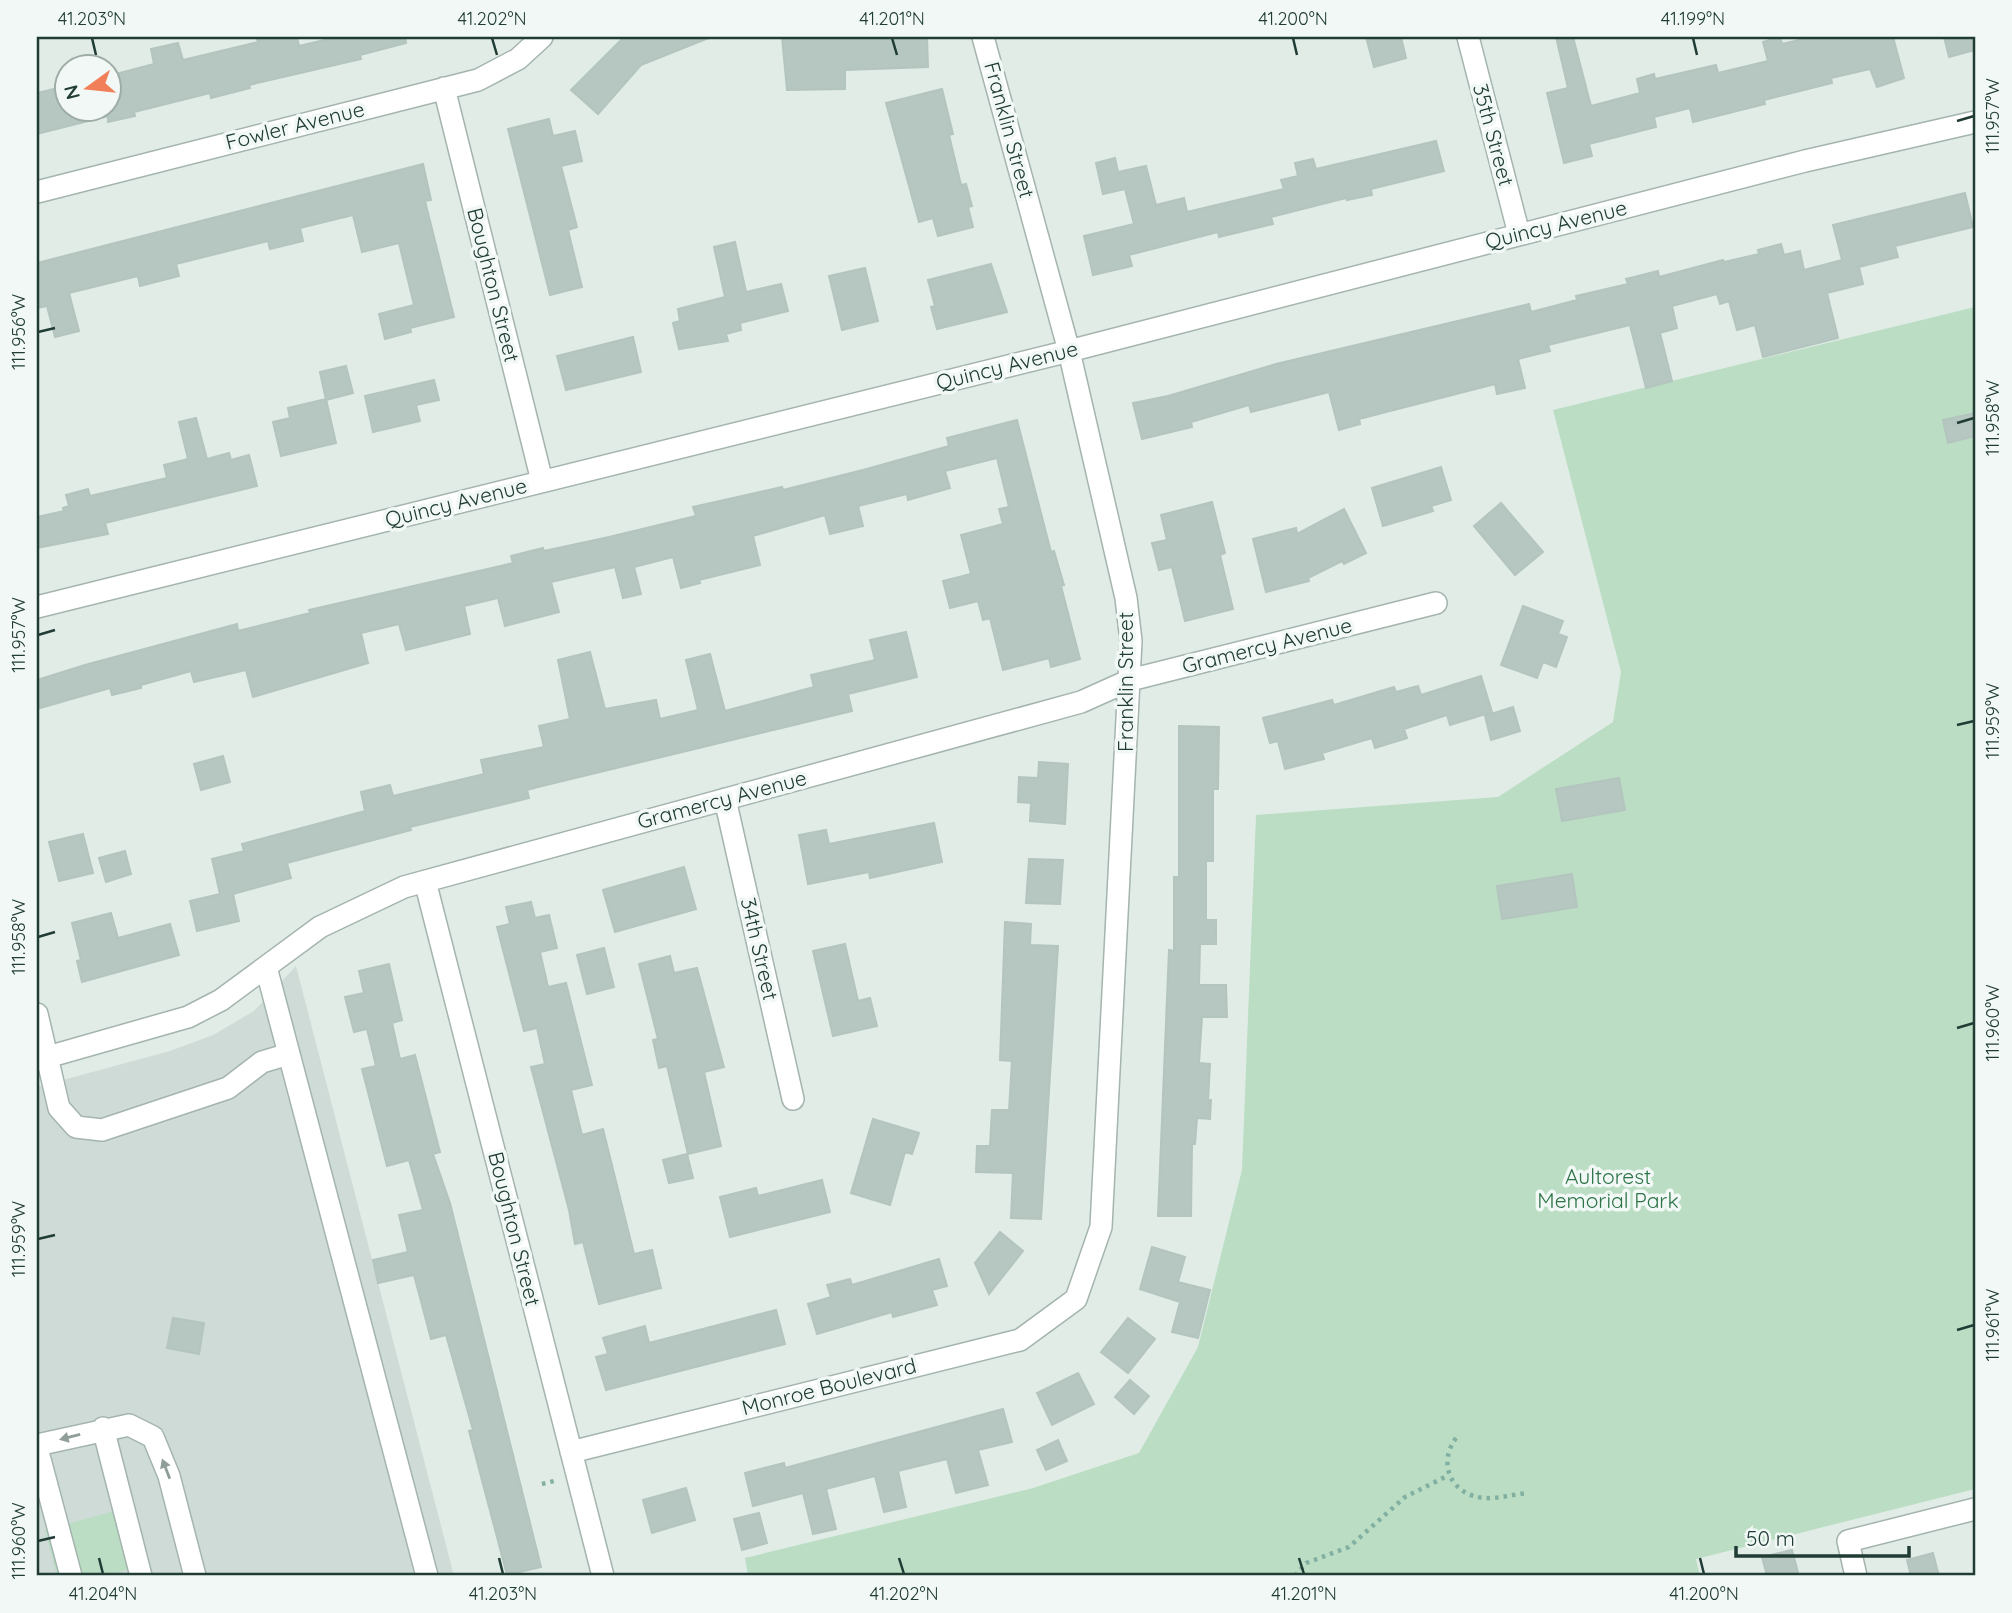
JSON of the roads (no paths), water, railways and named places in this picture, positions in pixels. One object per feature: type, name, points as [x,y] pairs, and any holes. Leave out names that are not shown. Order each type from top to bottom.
[{"type":"street","name":"Fowler Avenue","points":[[37,192],[444,88],[499,71],[519,59],[542,37]]},
{"type":"street","name":"Franklin Street","points":[[984,37],[1069,351],[1126,598],[1130,680],[1101,1227],[1076,1298]]},
{"type":"street","name":"35th Street","points":[[1468,37],[1519,234]]},
{"type":"street","name":"Boughton Street","points":[[444,88],[542,481]]},
{"type":"street","name":"Quincy Avenue","points":[[37,607],[1069,351],[1805,161],[1975,122]]},
{"type":"street","name":"Gramercy Avenue","points":[[42,1059],[188,1017],[222,1000],[320,927],[404,887],[1081,702],[1130,680],[1436,603]]},
{"type":"street","name":"34th Street","points":[[725,799],[793,1099]]},
{"type":"street","name":"Boughton Street","points":[[425,881],[603,1576]]},
{"type":"street","points":[[266,967],[427,1576]]},
{"type":"street","points":[[37,1014],[42,1059],[59,1108],[76,1127],[102,1130],[228,1088],[262,1062],[289,1054]]},
{"type":"street","name":"Monroe Boulevard","points":[[571,1452],[1020,1340],[1076,1298]]},
{"type":"street","points":[[71,1576],[37,1446],[103,1428],[130,1425],[153,1437],[169,1476],[195,1576]]},
{"type":"street","points":[[103,1428],[141,1576]]},
{"type":"street","points":[[1856,1576],[1848,1541],[1975,1509]]},
{"type":"park label","name":"Aultorest Memorial Park","points":[[1608,1189]]}]
